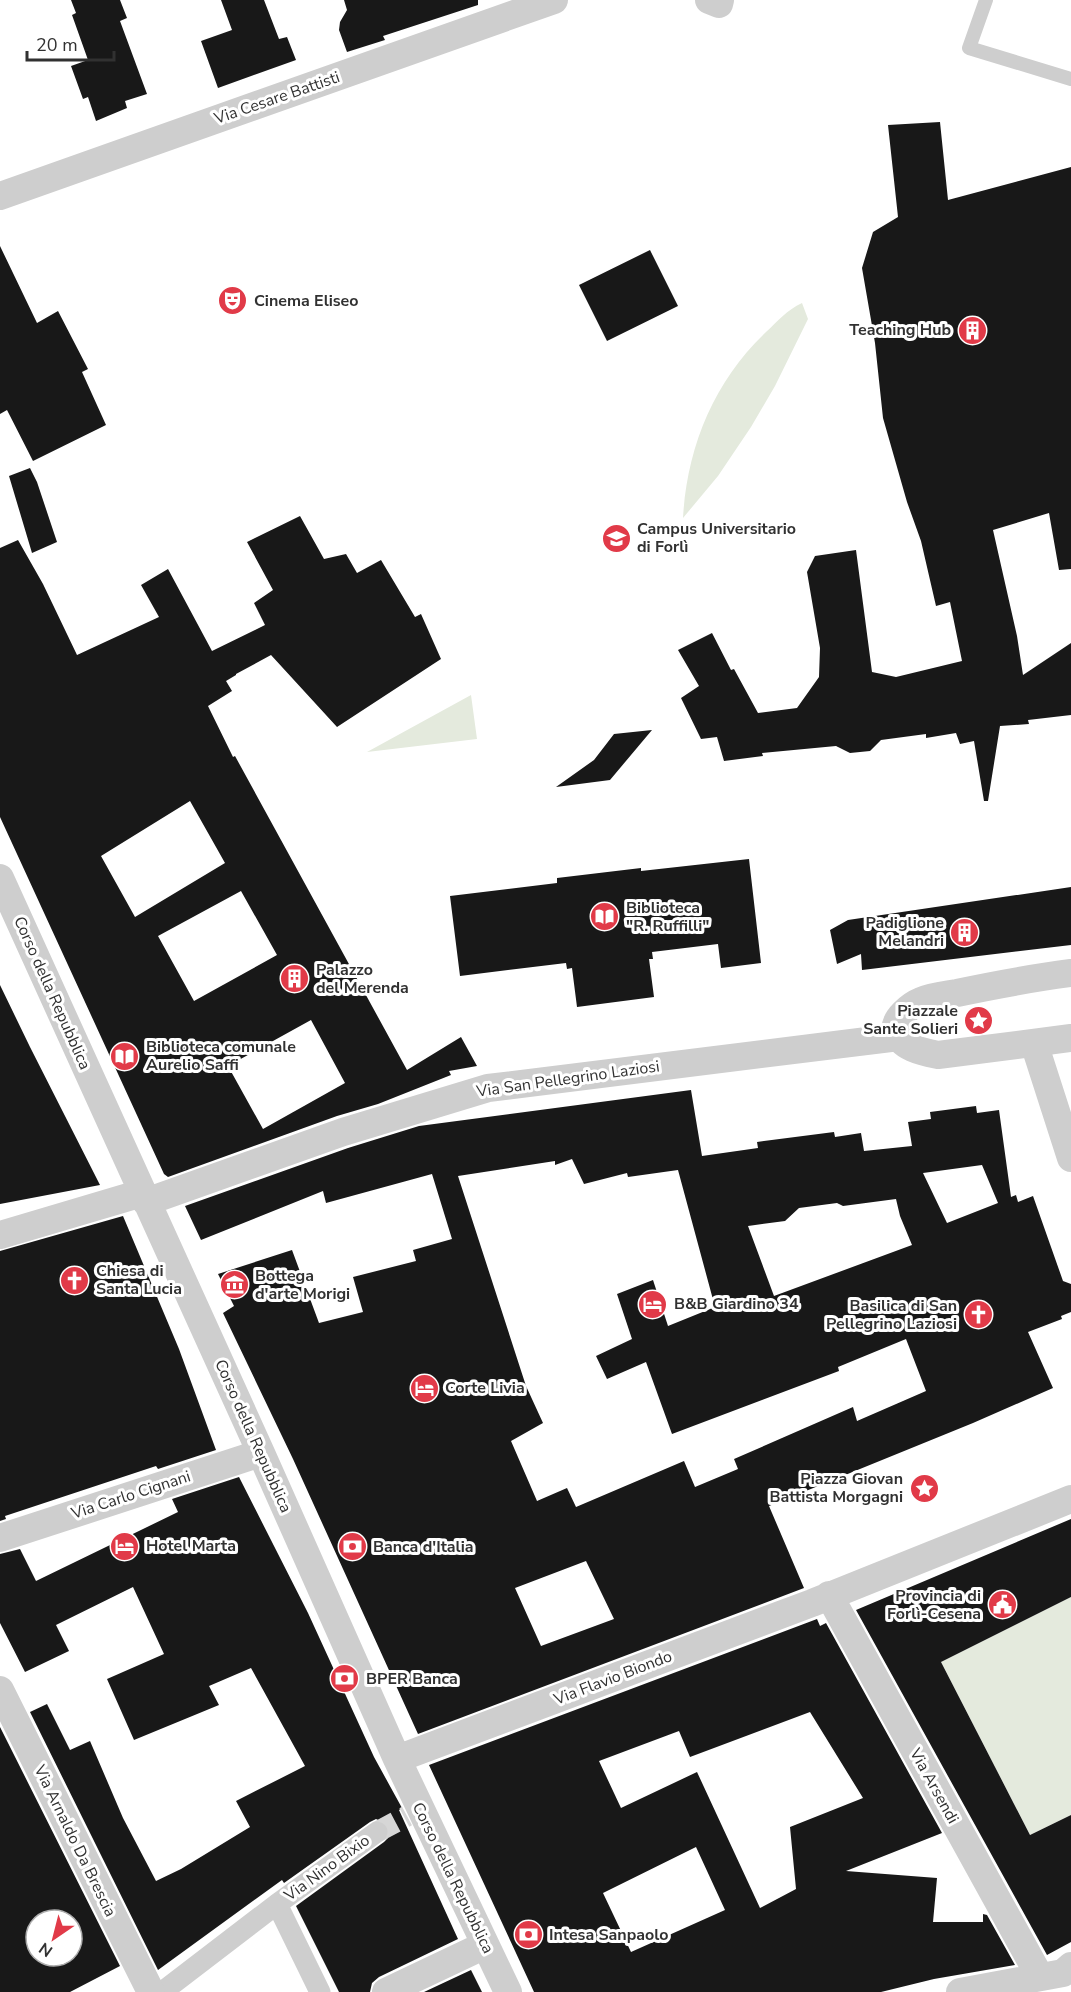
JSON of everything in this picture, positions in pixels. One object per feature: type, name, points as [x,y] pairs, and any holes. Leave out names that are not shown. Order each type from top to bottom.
[{"type":"street","name":"Via Cesare Battisti","points":[[0,196],[554,0]]},
{"type":"street","points":[[709,0],[719,4],[720,0]]},
{"type":"street","name":"Corso della Repubblica","points":[[0,878],[397,1759],[414,1814],[508,1992]]},
{"type":"street","points":[[1071,973],[1016,980],[921,1001],[899,1018],[895,1027],[898,1037],[914,1048],[938,1055],[1071,1038]]},
{"type":"street","name":"Via San Pellegrino Laziosi","points":[[0,1235],[144,1198],[343,1132],[488,1088],[898,1037]]},
{"type":"street","points":[[1034,1043],[1071,1158]]},
{"type":"street","name":"Via Carlo Cignani","points":[[0,1538],[261,1453]]},
{"type":"street","points":[[829,1595],[1071,1499]]},
{"type":"street","name":"Via Flavio Biondo","points":[[397,1759],[829,1595]]},
{"type":"street","name":"Via Arsendi","points":[[829,1595],[1061,1974]]},
{"type":"street","name":"Via Arnaldo Da Brescia","points":[[0,1690],[151,1992]]},
{"type":"street","name":"Via Nino Bixio","points":[[162,1992],[277,1904],[377,1832]]},
{"type":"street","points":[[277,1904],[320,1992]]},
{"type":"street","points":[[386,1992],[485,1945]]},
{"type":"street","points":[[960,1992],[1061,1974]]},
{"type":"lane","points":[[986,0],[969,48],[1071,79]]},
{"type":"shaded area","points":[[802,303],[808,319],[775,386],[718,476],[683,518],[690,466],[697,441],[718,394],[748,351],[783,316]]},
{"type":"shaded area","points":[[471,695],[477,739],[367,752]]},
{"type":"shaded area","points":[[1071,1597],[1071,1815],[1030,1835],[941,1662]]},
{"type":"building","points":[[71,0],[120,0],[127,18],[120,21],[147,94],[125,101],[127,108],[96,121],[88,97],[83,99],[71,66],[88,60],[72,15],[76,13]]},
{"type":"building","points":[[221,0],[264,0],[279,39],[287,37],[296,60],[218,88],[201,41],[232,30]]},
{"type":"building","points":[[344,0],[478,0],[478,5],[383,36],[385,40],[347,52],[339,30],[340,22],[347,10]]},
{"type":"building","points":[[940,122],[948,200],[1071,167],[1071,569],[1059,570],[1049,513],[993,530],[1017,636],[1023,675],[1071,643],[1071,715],[1028,720],[1029,724],[1000,726],[988,801],[984,801],[974,741],[960,744],[956,733],[926,738],[926,734],[881,740],[870,751],[850,753],[836,746],[762,753],[763,756],[724,761],[717,737],[701,739],[681,698],[699,686],[678,650],[712,633],[731,670],[734,669],[758,713],[797,708],[819,677],[820,648],[807,572],[815,556],[856,550],[872,672],[896,677],[962,661],[950,602],[936,606],[921,541],[907,502],[883,418],[875,343],[862,268],[873,232],[898,217],[888,125]]},
{"type":"building","points":[[0,246],[37,323],[58,311],[88,369],[82,372],[106,425],[33,461],[7,410],[0,414]]},
{"type":"building","points":[[650,250],[678,306],[607,341],[579,285]]},
{"type":"building","points":[[30,468],[57,542],[32,553],[9,476]]},
{"type":"building","points":[[300,516],[324,559],[346,554],[357,573],[381,560],[415,617],[421,614],[441,659],[337,727],[271,655],[226,681],[232,691],[208,706],[233,757],[235,756],[407,1070],[461,1037],[477,1066],[449,1071],[451,1075],[378,1104],[337,1116],[168,1177],[164,1174],[0,817],[0,548],[18,540],[43,584],[77,655],[159,617],[141,585],[168,569],[212,651],[265,625],[254,603],[273,590],[247,542]],"holes":[[[190,801],[225,863],[135,917],[101,856]],[[241,891],[277,955],[194,1001],[158,936]],[[311,1020],[345,1083],[263,1129],[228,1066]]]},
{"type":"building","points":[[652,730],[610,780],[556,787],[594,760],[614,734]]},
{"type":"building","name":"Biblioteca \"R. Ruffilli\"","points":[[749,859],[761,963],[721,968],[718,944],[652,952],[653,959],[649,959],[654,997],[577,1007],[572,968],[567,969],[566,963],[460,976],[450,896],[557,883],[557,878]]},
{"type":"building","name":"Padiglione Melandri","points":[[1071,887],[1071,945],[862,970],[861,954],[837,964],[830,930],[848,920]]},
{"type":"building","points":[[0,985],[30,1047],[100,1185],[0,1204]]},
{"type":"building","points":[[691,1090],[702,1156],[758,1148],[757,1142],[834,1132],[835,1137],[861,1133],[864,1151],[912,1146],[908,1122],[931,1119],[930,1112],[976,1106],[977,1113],[999,1110],[1011,1197],[1016,1195],[1018,1202],[1033,1196],[1063,1281],[1071,1284],[1071,1312],[1061,1316],[1062,1319],[1028,1332],[1053,1388],[769,1506],[804,1588],[418,1734],[293,1459],[223,1313],[234,1306],[218,1274],[292,1250],[319,1323],[363,1312],[353,1277],[416,1261],[413,1250],[452,1239],[432,1174],[326,1203],[323,1191],[201,1240],[185,1206],[348,1148],[419,1126]],"holes":[[[572,1159],[584,1184],[627,1173],[628,1177],[678,1170],[715,1307],[668,1326],[653,1280],[617,1294],[632,1339],[596,1356],[607,1379],[646,1362],[672,1434],[839,1371],[838,1367],[906,1339],[926,1391],[857,1421],[853,1407],[734,1459],[738,1469],[695,1487],[684,1461],[576,1507],[567,1488],[537,1501],[511,1441],[543,1423],[526,1386],[458,1176],[555,1161],[555,1165]],[[982,1165],[998,1203],[947,1223],[923,1173]],[[896,1199],[900,1216],[912,1245],[774,1296],[748,1226],[785,1221],[799,1208],[837,1203],[843,1206]],[[586,1561],[614,1619],[541,1646],[515,1588]]]},
{"type":"building","points":[[123,1216],[179,1349],[216,1450],[158,1469],[156,1466],[5,1516],[6,1519],[0,1521],[0,1251]]},
{"type":"building","points":[[239,1477],[308,1613],[374,1757],[402,1808],[399,1810],[458,1939],[379,1977],[372,1983],[370,1992],[339,1992],[296,1906],[384,1842],[390,1831],[387,1824],[376,1819],[370,1822],[284,1883],[282,1880],[158,1970],[30,1712],[47,1704],[70,1750],[90,1741],[123,1818],[156,1881],[181,1869],[250,1827],[236,1801],[305,1766],[251,1668],[209,1686],[219,1705],[134,1740],[107,1679],[164,1654],[133,1587],[56,1625],[69,1651],[25,1672],[0,1623],[0,1554],[20,1549],[36,1581],[178,1512],[172,1499]]},
{"type":"building","points":[[1071,1519],[1071,1597],[941,1662],[1030,1835],[1071,1815],[1071,1942],[1047,1955],[856,1610]]},
{"type":"building","points":[[817,1619],[820,1626],[826,1623],[942,1833],[846,1871],[937,1878],[933,1922],[983,1922],[983,1914],[987,1915],[1015,1965],[934,1979],[881,1992],[534,1992],[429,1765]],"holes":[[[810,1712],[863,1798],[790,1827],[796,1889],[760,1908],[697,1772],[621,1808],[599,1761],[679,1731],[690,1757]],[[696,1847],[725,1910],[631,1952],[603,1893]]]},
{"type":"building","points":[[0,1727],[120,1966],[70,1992],[0,1992]]},
{"type":"building","points":[[471,1970],[482,1992],[424,1992]]},
{"type":"tunnel","points":[[377,1832],[407,1816]]},
{"type":"place","name":"Cinema Eliseo","points":[[233,301]]},
{"type":"place","name":"Teaching Hub","points":[[972,330]]},
{"type":"place","name":"Campus Universitario di Forlì","points":[[616,538]]},
{"type":"place","name":"Biblioteca \"R. Ruffilli\"","points":[[605,917]]},
{"type":"place","name":"Padiglione Melandri","points":[[965,932]]},
{"type":"place","name":"Palazzo del Merenda","points":[[295,979]]},
{"type":"place","name":"Piazzale Sante Solieri","points":[[979,1020]]},
{"type":"place","name":"Biblioteca comunale Aurelio Saffi","points":[[125,1056]]},
{"type":"place","name":"Chiesa di Santa Lucia","points":[[75,1280]]},
{"type":"place","name":"Bottega d'arte Morigi","points":[[234,1285]]},
{"type":"place","name":"B&B Giardino 34","points":[[653,1304]]},
{"type":"place","name":"Basilica di San Pellegrino Laziosi","points":[[978,1315]]},
{"type":"place","name":"Corte Livia","points":[[424,1388]]},
{"type":"place","name":"Piazza Giovan Battista Morgagni","points":[[924,1488]]},
{"type":"place","name":"Hotel Marta","points":[[125,1546]]},
{"type":"place","name":"Banca d'Italia","points":[[352,1547]]},
{"type":"place","name":"Provincia di Forlì-Cesena","points":[[1002,1605]]},
{"type":"place","name":"BPER Banca","points":[[345,1679]]},
{"type":"place","name":"Intesa Sanpaolo","points":[[528,1935]]}]
